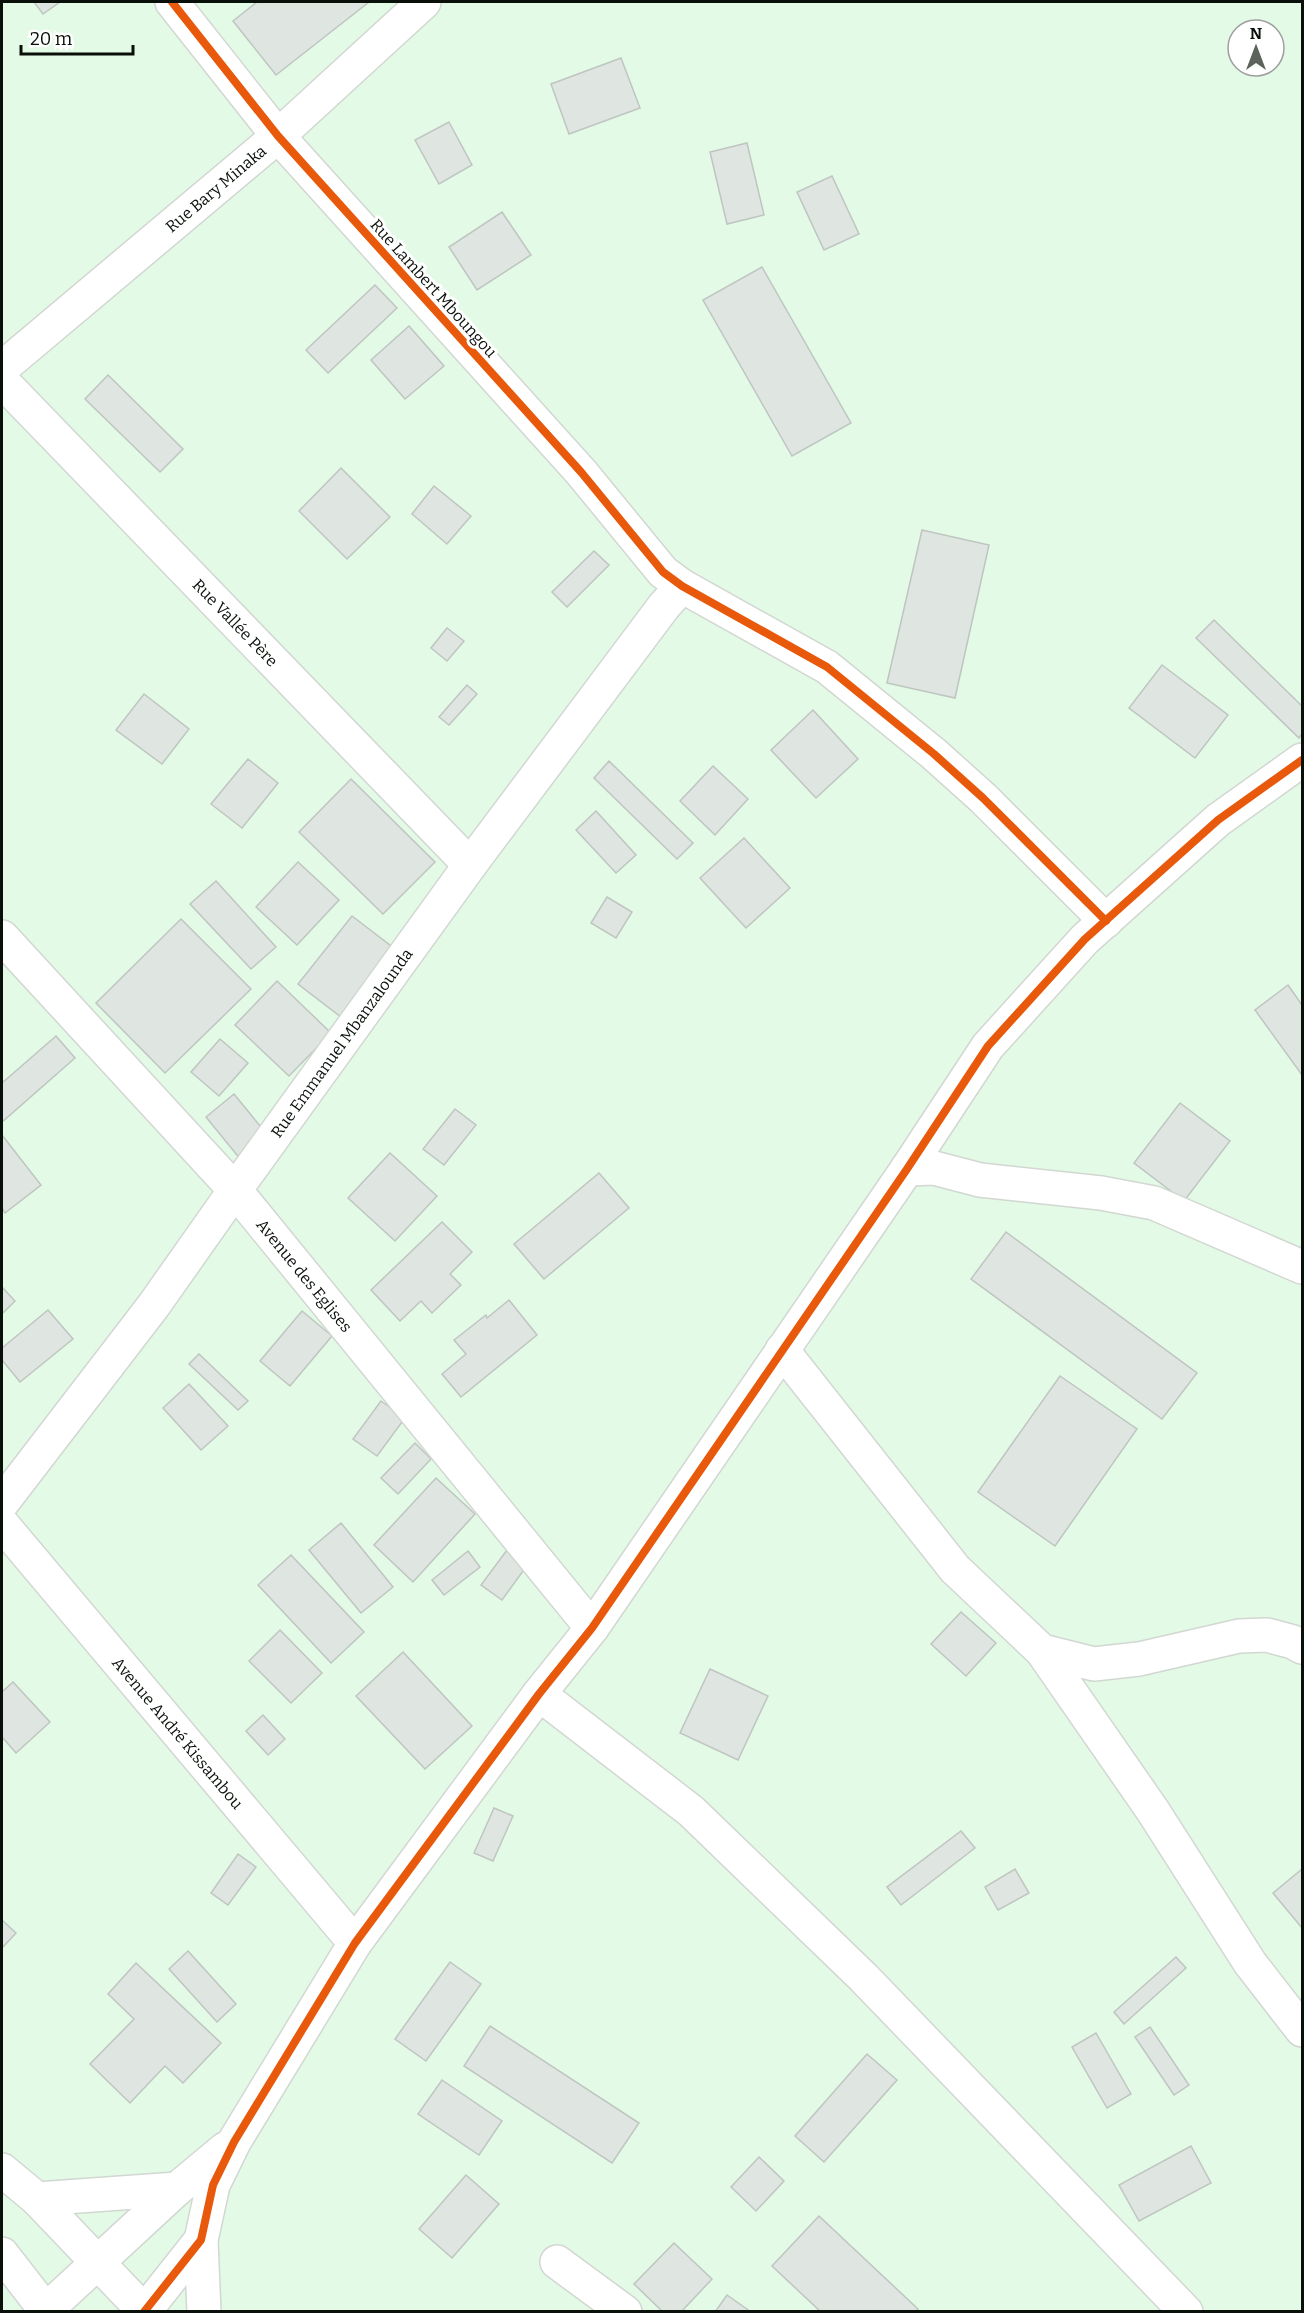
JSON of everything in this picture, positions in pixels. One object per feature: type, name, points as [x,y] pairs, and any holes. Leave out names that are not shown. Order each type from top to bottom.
[{"type":"main road","name":"Rue Lambert Mboungou","points":[[172,2],[278,136],[581,472],[663,572],[682,586],[827,667],[934,754],[975,791],[1106,921]]},
{"type":"main road","name":"Rue Bary Minaka","points":[[2,368],[278,136],[424,2]]},
{"type":"main road","name":"Rue Vallée Père","points":[[2,381],[470,865]]},
{"type":"main road","name":"Rue Emmanuel Mbanzalounda","points":[[2,1503],[154,1305],[470,865],[664,606],[682,586]]},
{"type":"main road","points":[[204,2312],[201,2240],[213,2185],[234,2142],[355,1943],[539,1694],[592,1628],[907,1169],[988,1046],[1086,939],[1218,820],[1302,760]]},
{"type":"main road","name":"Avenue des Eglises","points":[[2,937],[235,1190],[592,1628]]},
{"type":"main road","points":[[907,1169],[934,1168],[980,1180],[1101,1193],[1154,1203],[1302,1267]]},
{"type":"main road","points":[[782,1350],[955,1569],[1042,1651],[1153,1811],[1250,1963],[1302,2030]]},
{"type":"main road","name":"Avenue André Kissambou","points":[[2,1524],[355,1943]]},
{"type":"main road","points":[[1042,1651],[1094,1664],[1139,1659],[1239,1636],[1267,1635],[1293,1642],[1302,1647]]},
{"type":"main road","points":[[539,1694],[691,1811],[864,1978],[1186,2312]]},
{"type":"main road","points":[[2,2254],[45,2311],[177,2189],[234,2142]]},
{"type":"main road","points":[[2,2170],[37,2199],[144,2311],[201,2240]]},
{"type":"main road","points":[[37,2199],[177,2189]]},
{"type":"main road","points":[[557,2262],[625,2312]]},
{"type":"green space","points":[[2,2],[1302,2],[1302,2311],[2,2311]]},
{"type":"building","points":[[34,2],[60,2],[43,14]]},
{"type":"building","points":[[257,2],[369,2],[276,75],[233,21]]},
{"type":"building","points":[[621,58],[640,108],[569,134],[551,84]]},
{"type":"building","points":[[449,122],[472,165],[439,184],[415,140]]},
{"type":"building","points":[[747,143],[764,215],[727,224],[710,152]]},
{"type":"building","points":[[832,176],[859,234],[824,250],[797,192]]},
{"type":"building","points":[[502,212],[531,255],[477,290],[449,247]]},
{"type":"building","points":[[762,267],[851,423],[792,456],[703,300]]},
{"type":"building","points":[[375,285],[397,308],[328,373],[306,350]]},
{"type":"building","points":[[409,326],[444,366],[405,399],[371,360]]},
{"type":"building","points":[[108,375],[183,449],[160,472],[85,399]]},
{"type":"building","points":[[341,468],[390,517],[347,559],[299,511]]},
{"type":"building","points":[[434,486],[471,516],[447,544],[412,514]]},
{"type":"building","points":[[922,530],[989,545],[955,698],[887,683]]},
{"type":"building","points":[[594,551],[609,565],[567,607],[552,592]]},
{"type":"building","points":[[1214,620],[1302,706],[1302,734],[1299,738],[1196,638]]},
{"type":"building","points":[[447,628],[464,641],[447,661],[431,648]]},
{"type":"building","points":[[1162,665],[1228,715],[1195,758],[1129,708]]},
{"type":"building","points":[[467,685],[477,694],[449,725],[439,717]]},
{"type":"building","points":[[144,694],[189,729],[162,764],[116,730]]},
{"type":"building","points":[[813,710],[858,759],[816,798],[771,750]]},
{"type":"building","points":[[248,759],[278,783],[242,828],[211,804]]},
{"type":"building","points":[[609,761],[693,843],[677,859],[594,778]]},
{"type":"building","points":[[713,766],[748,799],[715,835],[680,801]]},
{"type":"building","points":[[351,779],[435,862],[383,914],[299,832]]},
{"type":"building","points":[[596,811],[636,855],[616,873],[576,830]]},
{"type":"building","points":[[744,838],[790,888],[746,928],[700,878]]},
{"type":"building","points":[[298,862],[339,900],[297,945],[256,907]]},
{"type":"building","points":[[216,881],[276,947],[251,969],[190,904]]},
{"type":"building","points":[[607,897],[632,912],[616,938],[591,923]]},
{"type":"building","points":[[352,916],[395,949],[341,1017],[298,984]]},
{"type":"building","points":[[181,919],[251,989],[165,1073],[96,1003]]},
{"type":"building","points":[[277,981],[331,1033],[289,1076],[235,1025]]},
{"type":"building","points":[[1288,985],[1302,1005],[1302,1075],[1255,1010]]},
{"type":"building","points":[[56,1036],[75,1058],[2,1122],[2,1083]]},
{"type":"building","points":[[220,1039],[248,1063],[219,1096],[191,1072]]},
{"type":"building","points":[[234,1094],[269,1137],[241,1160],[206,1117]]},
{"type":"building","points":[[1180,1103],[1230,1141],[1184,1201],[1134,1163]]},
{"type":"building","points":[[455,1109],[476,1125],[444,1165],[423,1149]]},
{"type":"building","points":[[2,1135],[41,1185],[5,1213],[2,1208]]},
{"type":"building","points":[[390,1153],[437,1196],[395,1241],[348,1198]]},
{"type":"building","points":[[599,1173],[629,1208],[544,1279],[514,1244]]},
{"type":"building","points":[[442,1222],[472,1252],[450,1274],[461,1285],[432,1313],[421,1301],[400,1321],[371,1290]]},
{"type":"building","points":[[1006,1232],[1197,1373],[1162,1419],[971,1279]]},
{"type":"building","points":[[2,1287],[15,1301],[2,1314]]},
{"type":"building","points":[[509,1300],[537,1335],[461,1397],[442,1374],[466,1354],[454,1340]]},
{"type":"building","points":[[48,1310],[73,1339],[20,1382],[2,1360],[2,1348]]},
{"type":"building","points":[[302,1311],[332,1336],[290,1386],[260,1361]]},
{"type":"building","points":[[199,1354],[248,1401],[238,1410],[189,1364]]},
{"type":"building","points":[[1060,1376],[1137,1429],[1055,1546],[978,1492]]},
{"type":"building","points":[[189,1384],[228,1426],[201,1450],[163,1408]]},
{"type":"building","points":[[381,1401],[405,1418],[377,1456],[353,1439]]},
{"type":"building","points":[[415,1443],[431,1459],[398,1494],[381,1478]]},
{"type":"building","points":[[436,1478],[475,1514],[413,1582],[374,1545]]},
{"type":"building","points":[[341,1523],[393,1587],[361,1613],[309,1550]]},
{"type":"building","points":[[510,1546],[531,1560],[502,1600],[481,1585]]},
{"type":"building","points":[[468,1551],[480,1567],[444,1595],[432,1580]]},
{"type":"building","points":[[291,1555],[364,1632],[331,1663],[258,1585]]},
{"type":"building","points":[[961,1612],[996,1643],[966,1676],[931,1644]]},
{"type":"building","points":[[280,1630],[322,1673],[291,1703],[249,1661]]},
{"type":"building","points":[[403,1652],[472,1726],[425,1769],[356,1696]]},
{"type":"building","points":[[710,1669],[768,1696],[738,1760],[680,1733]]},
{"type":"building","points":[[13,1682],[50,1722],[16,1753],[2,1737],[2,1692]]},
{"type":"building","points":[[263,1715],[285,1739],[268,1755],[246,1731]]},
{"type":"building","points":[[494,1808],[513,1816],[493,1861],[474,1853]]},
{"type":"building","points":[[961,1831],[975,1848],[901,1905],[887,1887]]},
{"type":"building","points":[[238,1854],[256,1867],[228,1905],[211,1893]]},
{"type":"building","points":[[1015,1869],[1029,1893],[998,1910],[985,1887]]},
{"type":"building","points":[[1302,1869],[1302,1928],[1273,1893]]},
{"type":"building","points":[[2,1920],[16,1933],[2,1948]]},
{"type":"building","points":[[188,1951],[236,2004],[217,2022],[169,1969]]},
{"type":"building","points":[[1176,1957],[1186,1968],[1124,2024],[1114,2012]]},
{"type":"building","points":[[450,1962],[481,1984],[426,2061],[395,2039]]},
{"type":"building","points":[[136,1963],[221,2043],[183,2083],[165,2066],[130,2103],[90,2064],[134,2019],[108,1994]]},
{"type":"building","points":[[490,2026],[639,2123],[612,2163],[464,2066]]},
{"type":"building","points":[[1150,2027],[1189,2085],[1174,2095],[1135,2037]]},
{"type":"building","points":[[1096,2033],[1131,2094],[1107,2108],[1072,2047]]},
{"type":"building","points":[[867,2054],[897,2080],[824,2162],[795,2136]]},
{"type":"building","points":[[442,2080],[502,2121],[479,2155],[418,2114]]},
{"type":"building","points":[[1191,2146],[1211,2183],[1139,2221],[1119,2185]]},
{"type":"building","points":[[759,2157],[784,2181],[756,2211],[731,2187]]},
{"type":"building","points":[[466,2175],[499,2204],[452,2258],[419,2229]]},
{"type":"building","points":[[819,2216],[918,2309],[915,2312],[821,2312],[772,2266]]},
{"type":"building","points":[[674,2243],[712,2279],[681,2312],[663,2312],[634,2284]]},
{"type":"building","points":[[727,2295],[751,2312],[715,2312]]},
{"type":"cycle path","points":[[172,2],[278,136],[581,472],[663,572],[682,586],[827,667],[934,754],[983,798],[1106,921]]},
{"type":"cycle path","points":[[144,2312],[201,2240],[213,2185],[234,2142],[355,1943],[539,1694],[592,1628],[907,1169],[988,1046],[1085,939],[1218,820],[1302,760]]}]
